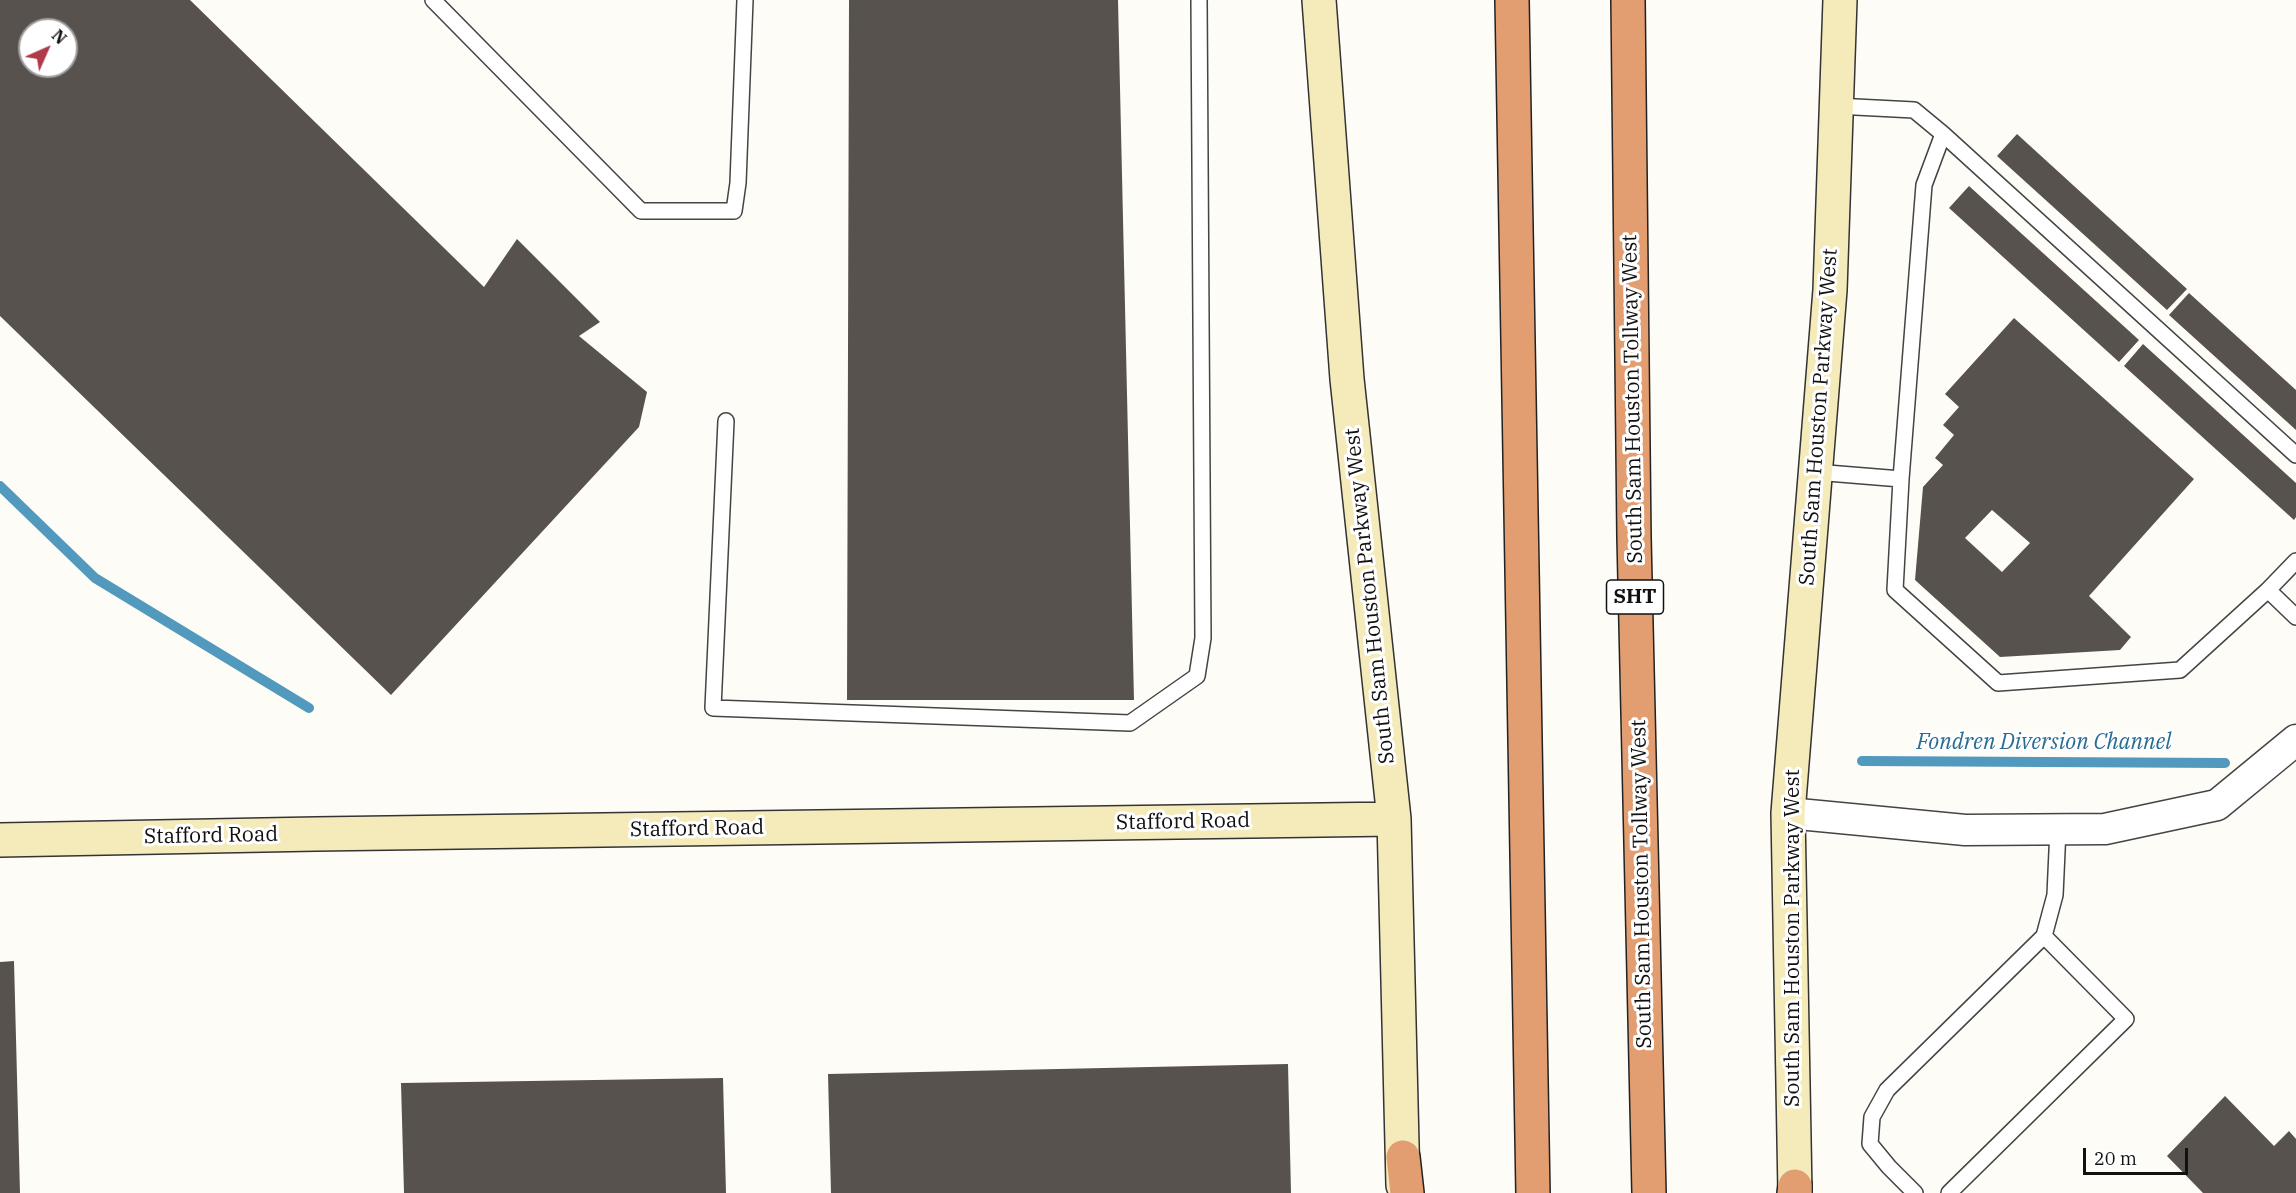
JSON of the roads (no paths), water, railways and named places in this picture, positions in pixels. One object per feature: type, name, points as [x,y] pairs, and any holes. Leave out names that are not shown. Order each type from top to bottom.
[{"type":"highway","points":[[1512,0],[1533,1193]]},
{"type":"highway","name":"South Sam Houston Tollway West","points":[[1628,0],[1634,548],[1649,1193]]},
{"type":"highway","points":[[1402,1157],[1405,1193]]},
{"type":"main road","name":"South Sam Houston Parkway West","points":[[1320,0],[1347,379],[1394,819],[1402,1157]]},
{"type":"main road","name":"South Sam Houston Parkway West","points":[[1794,1191],[1788,813],[1830,290],[1840,0]]},
{"type":"main road","name":"Stafford Road","points":[[0,840],[1394,819]]},
{"type":"street","points":[[1788,813],[1965,830],[2105,829],[2217,805],[2296,740]]},
{"type":"lane","points":[[433,0],[641,211],[734,211],[738,183],[745,0]]},
{"type":"lane","points":[[726,421],[713,708],[1130,723],[1197,676],[1203,638],[1199,0]]},
{"type":"lane","points":[[1836,106],[1914,110],[2296,455]]},
{"type":"lane","points":[[1943,134],[1924,185],[1901,479],[1895,590],[1998,682],[2180,670],[2268,590],[2296,561]]},
{"type":"lane","points":[[1815,472],[1901,479]]},
{"type":"lane","points":[[2268,590],[2296,617]]},
{"type":"lane","points":[[1915,1193],[1870,1144],[1872,1117],[1887,1090],[2044,936],[2055,895],[2058,830]]},
{"type":"lane","points":[[1949,1193],[2126,1019],[2044,936]]},
{"type":"waterway","name":"Fondren Diversion Channel","points":[[0,486],[95,578],[309,708]]},
{"type":"waterway","name":"Fondren Diversion Channel","points":[[1862,761],[2225,763]]}]
